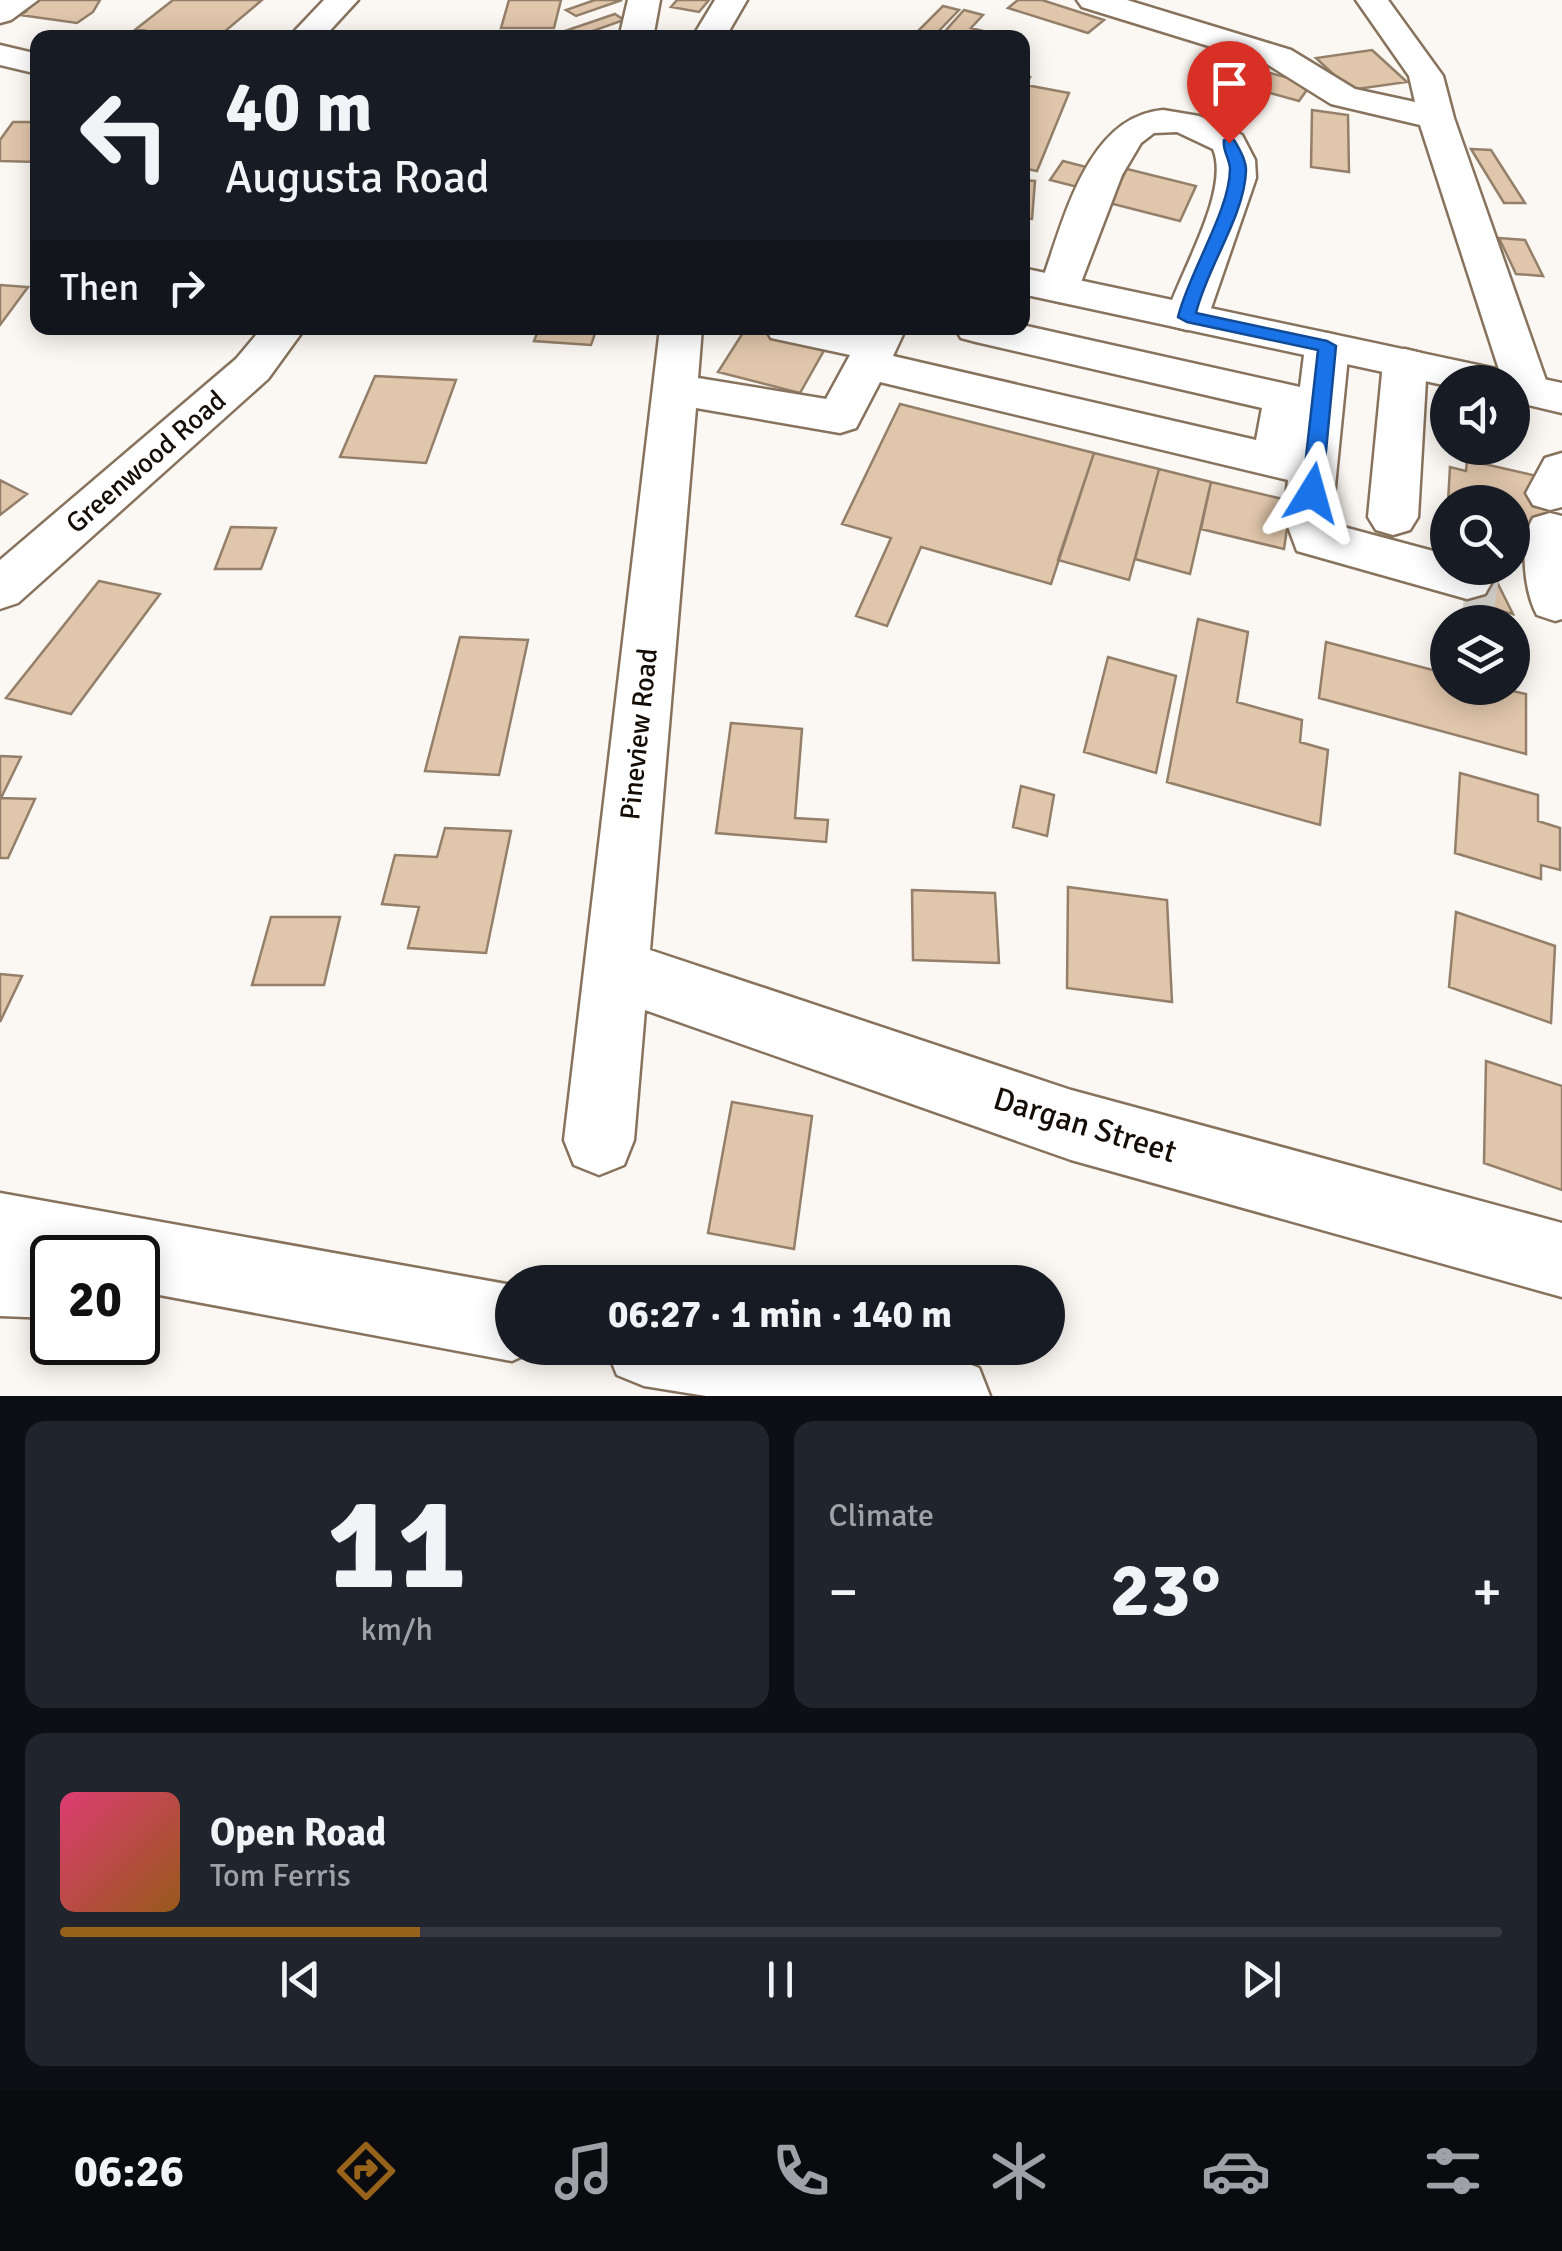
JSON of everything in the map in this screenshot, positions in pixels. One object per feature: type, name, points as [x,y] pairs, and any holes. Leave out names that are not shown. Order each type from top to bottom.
[{"type":"main road","points":[[0,13],[22,0]]},
{"type":"main road","points":[[312,30],[342,0]]},
{"type":"main road","points":[[638,30],[644,0]]},
{"type":"main road","points":[[714,30],[731,0]]},
{"type":"main road","points":[[1094,0],[1280,57],[1343,98],[1436,118]]},
{"type":"main road","points":[[1372,0],[1426,76],[1436,118],[1521,365]]},
{"type":"main road","points":[[0,56],[30,62]]},
{"type":"main road","points":[[1187,317],[1193,290],[1228,206],[1238,168],[1229,143],[1179,123],[1141,126],[1131,134],[1095,187],[1041,285],[1187,317],[1327,346],[1430,369]]},
{"type":"main road","name":"Greenwood Road","points":[[0,590],[238,381],[278,335]]},
{"type":"main road","name":"Pineview Road","points":[[599,1140],[680,335]]},
{"type":"main road","points":[[821,335],[876,346],[1296,465]]},
{"type":"main road","points":[[1007,335],[1286,398],[1296,465],[1315,538],[1559,602],[1554,498]]},
{"type":"main road","points":[[674,388],[840,417],[876,346]]},
{"type":"main road","points":[[1296,465],[1327,346]]},
{"type":"main road","points":[[1394,517],[1405,364]]},
{"type":"main road","name":"Dargan Street","points":[[615,969],[1071,1125],[1562,1260]]},
{"type":"main road","points":[[0,1229],[495,1321]]},
{"type":"main road","points":[[0,1280],[30,1281]]},
{"type":"main road","points":[[160,1285],[339,1291]]},
{"type":"main road","points":[[753,1365],[951,1396]]},
{"type":"building","points":[[38,0],[100,0],[93,12],[77,23],[20,15],[25,12],[20,11]]},
{"type":"building","points":[[173,0],[262,0],[226,30],[136,29]]},
{"type":"building","points":[[509,0],[561,0],[554,28],[501,28]]},
{"type":"building","points":[[595,0],[622,0],[576,16],[566,10]]},
{"type":"building","points":[[677,0],[709,0],[699,12],[671,7]]},
{"type":"building","points":[[1018,0],[1042,0],[1104,20],[1088,33],[1008,8]]},
{"type":"building","points":[[943,6],[959,10],[940,30],[919,30]]},
{"type":"building","points":[[964,10],[983,15],[971,28],[979,30],[946,30]]},
{"type":"building","points":[[615,14],[624,20],[596,30],[568,30]]},
{"type":"building","points":[[1372,50],[1407,82],[1350,90],[1316,58]]},
{"type":"building","points":[[1236,64],[1311,84],[1299,101],[1223,80]]},
{"type":"building","points":[[1030,86],[1069,93],[1037,171],[1030,170]]},
{"type":"building","points":[[1312,110],[1348,115],[1349,172],[1311,167]]},
{"type":"building","points":[[13,122],[30,122],[30,162],[0,161],[0,140]]},
{"type":"building","points":[[1471,149],[1491,150],[1525,203],[1504,203]]},
{"type":"building","points":[[1063,161],[1090,168],[1078,187],[1050,180]]},
{"type":"building","points":[[1127,169],[1196,186],[1180,221],[1109,203]]},
{"type":"building","points":[[1030,181],[1035,181],[1030,219]]},
{"type":"building","points":[[1499,238],[1525,240],[1543,276],[1516,274]]},
{"type":"building","points":[[0,285],[28,287],[0,325]]},
{"type":"building","points":[[536,335],[595,335],[591,345],[534,341]]},
{"type":"building","points":[[742,335],[779,335],[827,345],[800,393],[718,372]]},
{"type":"building","points":[[375,376],[456,380],[426,463],[340,457]]},
{"type":"building","points":[[900,404],[1094,453],[1051,584],[921,547],[887,626],[856,616],[891,538],[842,524]]},
{"type":"building","points":[[1094,453],[1159,469],[1129,580],[1058,560]]},
{"type":"building","points":[[1467,465],[1489,465],[1537,476],[1550,493],[1550,531],[1538,566],[1530,564],[1530,485],[1449,485],[1450,467],[1466,471]]},
{"type":"building","points":[[1159,469],[1211,482],[1190,574],[1135,559]]},
{"type":"building","points":[[0,480],[27,494],[0,515]]},
{"type":"building","points":[[1211,482],[1291,501],[1284,549],[1201,529]]},
{"type":"building","points":[[231,527],[276,528],[261,569],[215,569]]},
{"type":"building","points":[[99,581],[160,594],[71,714],[6,698]]},
{"type":"building","points":[[1470,585],[1498,585],[1508,605],[1481,605]]},
{"type":"building","points":[[1198,619],[1248,632],[1237,702],[1302,720],[1300,742],[1328,750],[1320,825],[1167,782]]},
{"type":"building","points":[[460,637],[528,640],[499,775],[425,771]]},
{"type":"building","points":[[1326,642],[1430,669],[1430,705],[1526,705],[1526,754],[1319,698]]},
{"type":"building","points":[[1108,657],[1176,676],[1156,773],[1084,752]]},
{"type":"building","points":[[731,723],[802,729],[795,818],[828,820],[826,842],[716,833]]},
{"type":"building","points":[[0,756],[21,757],[1,798],[35,799],[8,858],[0,858]]},
{"type":"building","points":[[1460,773],[1538,795],[1538,821],[1560,828],[1560,870],[1541,865],[1541,879],[1455,853]]},
{"type":"building","points":[[1021,786],[1054,795],[1047,836],[1013,827]]},
{"type":"building","points":[[445,828],[511,831],[486,953],[408,948],[419,907],[382,904],[395,855],[437,857]]},
{"type":"building","points":[[1068,887],[1167,900],[1172,1002],[1067,988]]},
{"type":"building","points":[[912,890],[995,893],[999,963],[913,960]]},
{"type":"building","points":[[1456,912],[1555,946],[1551,1023],[1449,987]]},
{"type":"building","points":[[271,917],[340,917],[324,985],[252,985]]},
{"type":"building","points":[[0,974],[22,976],[0,1022]]},
{"type":"building","points":[[1486,1061],[1562,1086],[1562,1190],[1484,1163]]},
{"type":"building","points":[[732,1102],[812,1116],[794,1249],[708,1233]]},
{"type":"route","points":[[1229,143],[1238,168],[1228,206],[1193,290],[1187,317],[1327,346],[1312,493]]}]
